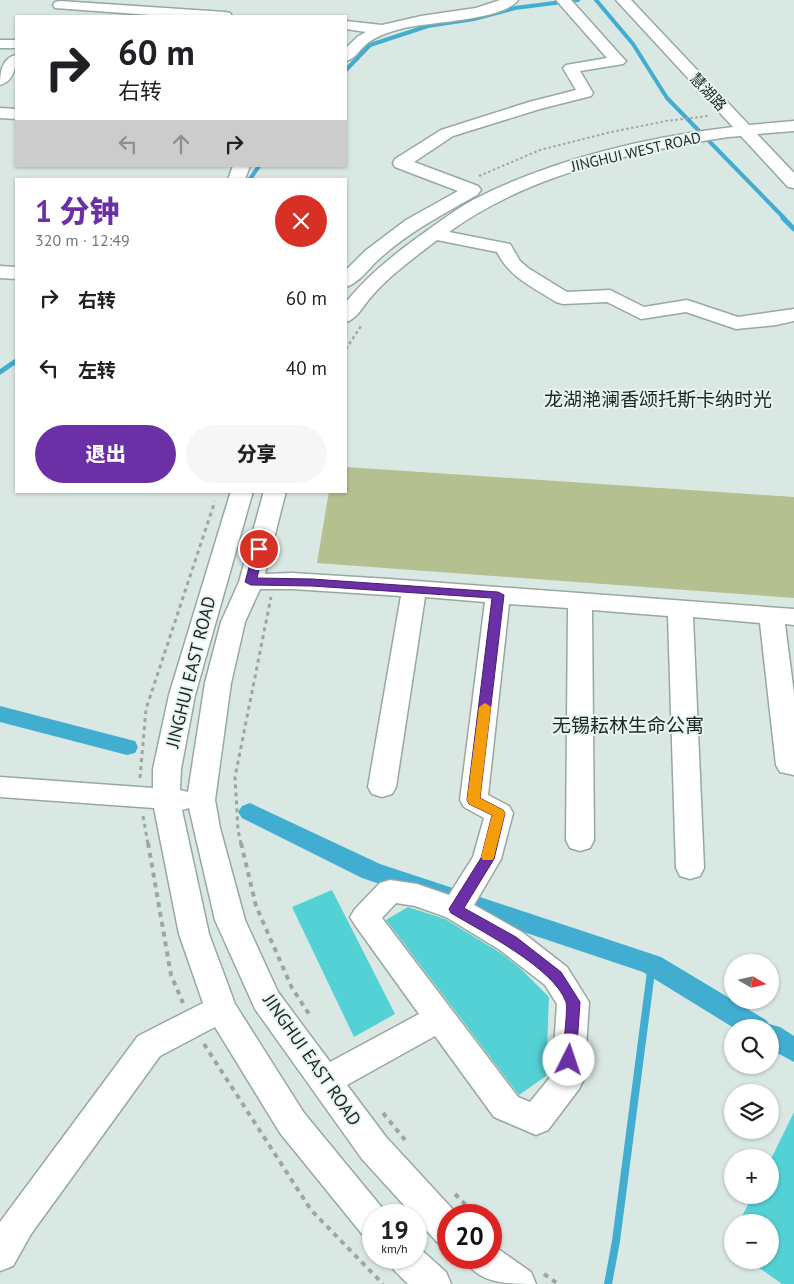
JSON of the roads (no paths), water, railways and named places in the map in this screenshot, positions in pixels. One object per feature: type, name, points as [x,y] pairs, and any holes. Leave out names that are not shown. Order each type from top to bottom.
[{"type":"street","points":[[347,56],[364,38],[410,21],[500,7],[511,0]]},
{"type":"street","name":"慧湖路","points":[[623,0],[746,123],[794,166]]},
{"type":"street","name":"慧湖路","points":[[642,0],[691,52],[794,183]]},
{"type":"street","points":[[51,15],[62,2],[213,15]]},
{"type":"street","points":[[472,190],[401,163],[448,133],[535,105],[585,93],[571,68],[618,61],[564,2]]},
{"type":"street","points":[[347,25],[386,30]]},
{"type":"street","points":[[0,44],[15,44]]},
{"type":"street","points":[[0,50],[15,51]]},
{"type":"street","points":[[0,80],[15,59]]},
{"type":"street","points":[[0,113],[15,114]]},
{"type":"street","name":"JINGHUI WEST ROAD","points":[[746,123],[794,113]]},
{"type":"street","name":"JINGHUI WEST ROAD","points":[[347,281],[372,254],[412,224],[472,190],[564,153],[618,138],[702,125],[746,123],[794,126]]},
{"type":"street","name":"JINGHUI WEST ROAD","points":[[354,321],[357,300],[389,267],[433,234],[473,208],[577,163],[676,129]]},
{"type":"street","points":[[433,234],[504,248],[512,264],[520,272],[563,298],[610,296],[641,313],[687,306],[736,323],[776,320],[794,315]]},
{"type":"street","points":[[0,272],[15,273]]},
{"type":"street","name":"JINGHUI EAST ROAD","points":[[271,504],[262,582],[232,622],[218,682],[202,800],[206,828],[230,920],[266,1000],[374,1148],[437,1217]]},
{"type":"street","name":"JINGHUI EAST ROAD","points":[[225,506],[167,769],[166,800],[194,934],[220,1009],[292,1123],[362,1208]]},
{"type":"street","points":[[262,582],[414,589],[783,616],[790,765],[794,765]]},
{"type":"street","points":[[382,787],[414,589]]},
{"type":"street","points":[[460,900],[487,859],[498,813],[474,800],[498,595]]},
{"type":"street","points":[[580,602],[580,840]]},
{"type":"street","points":[[680,609],[690,868]]},
{"type":"street","points":[[0,787],[166,800],[202,800]]},
{"type":"street","points":[[390,890],[460,900],[556,976],[573,1002],[568,1079],[536,1120],[506,1107],[365,917],[390,890]]},
{"type":"street","points":[[0,1254],[20,1223],[149,1046],[220,1009]]},
{"type":"street","points":[[326,1080],[440,1018]]},
{"type":"street","points":[[418,1269],[433,1284]]},
{"type":"waterway","points":[[347,69],[370,45],[428,26],[474,19],[515,8],[578,0]]},
{"type":"waterway","points":[[596,0],[633,44],[667,98],[785,219]]},
{"type":"waterway","points":[[251,178],[258,167]]},
{"type":"waterway","points":[[783,218],[794,229]]},
{"type":"waterway","points":[[0,372],[15,362]]},
{"type":"waterway","points":[[0,714],[127,747]]},
{"type":"waterway","points":[[250,812],[371,871],[652,964],[742,1019]]},
{"type":"waterway","points":[[608,1284],[616,1241],[652,964]]},
{"type":"waterway","points":[[779,1041],[794,1050]]},
{"type":"district","name":"龙湖滟澜香颂托斯卡纳时光","points":[[658,399]]},
{"type":"district","name":"无锡耘林生命公寓","points":[[628,725]]}]
